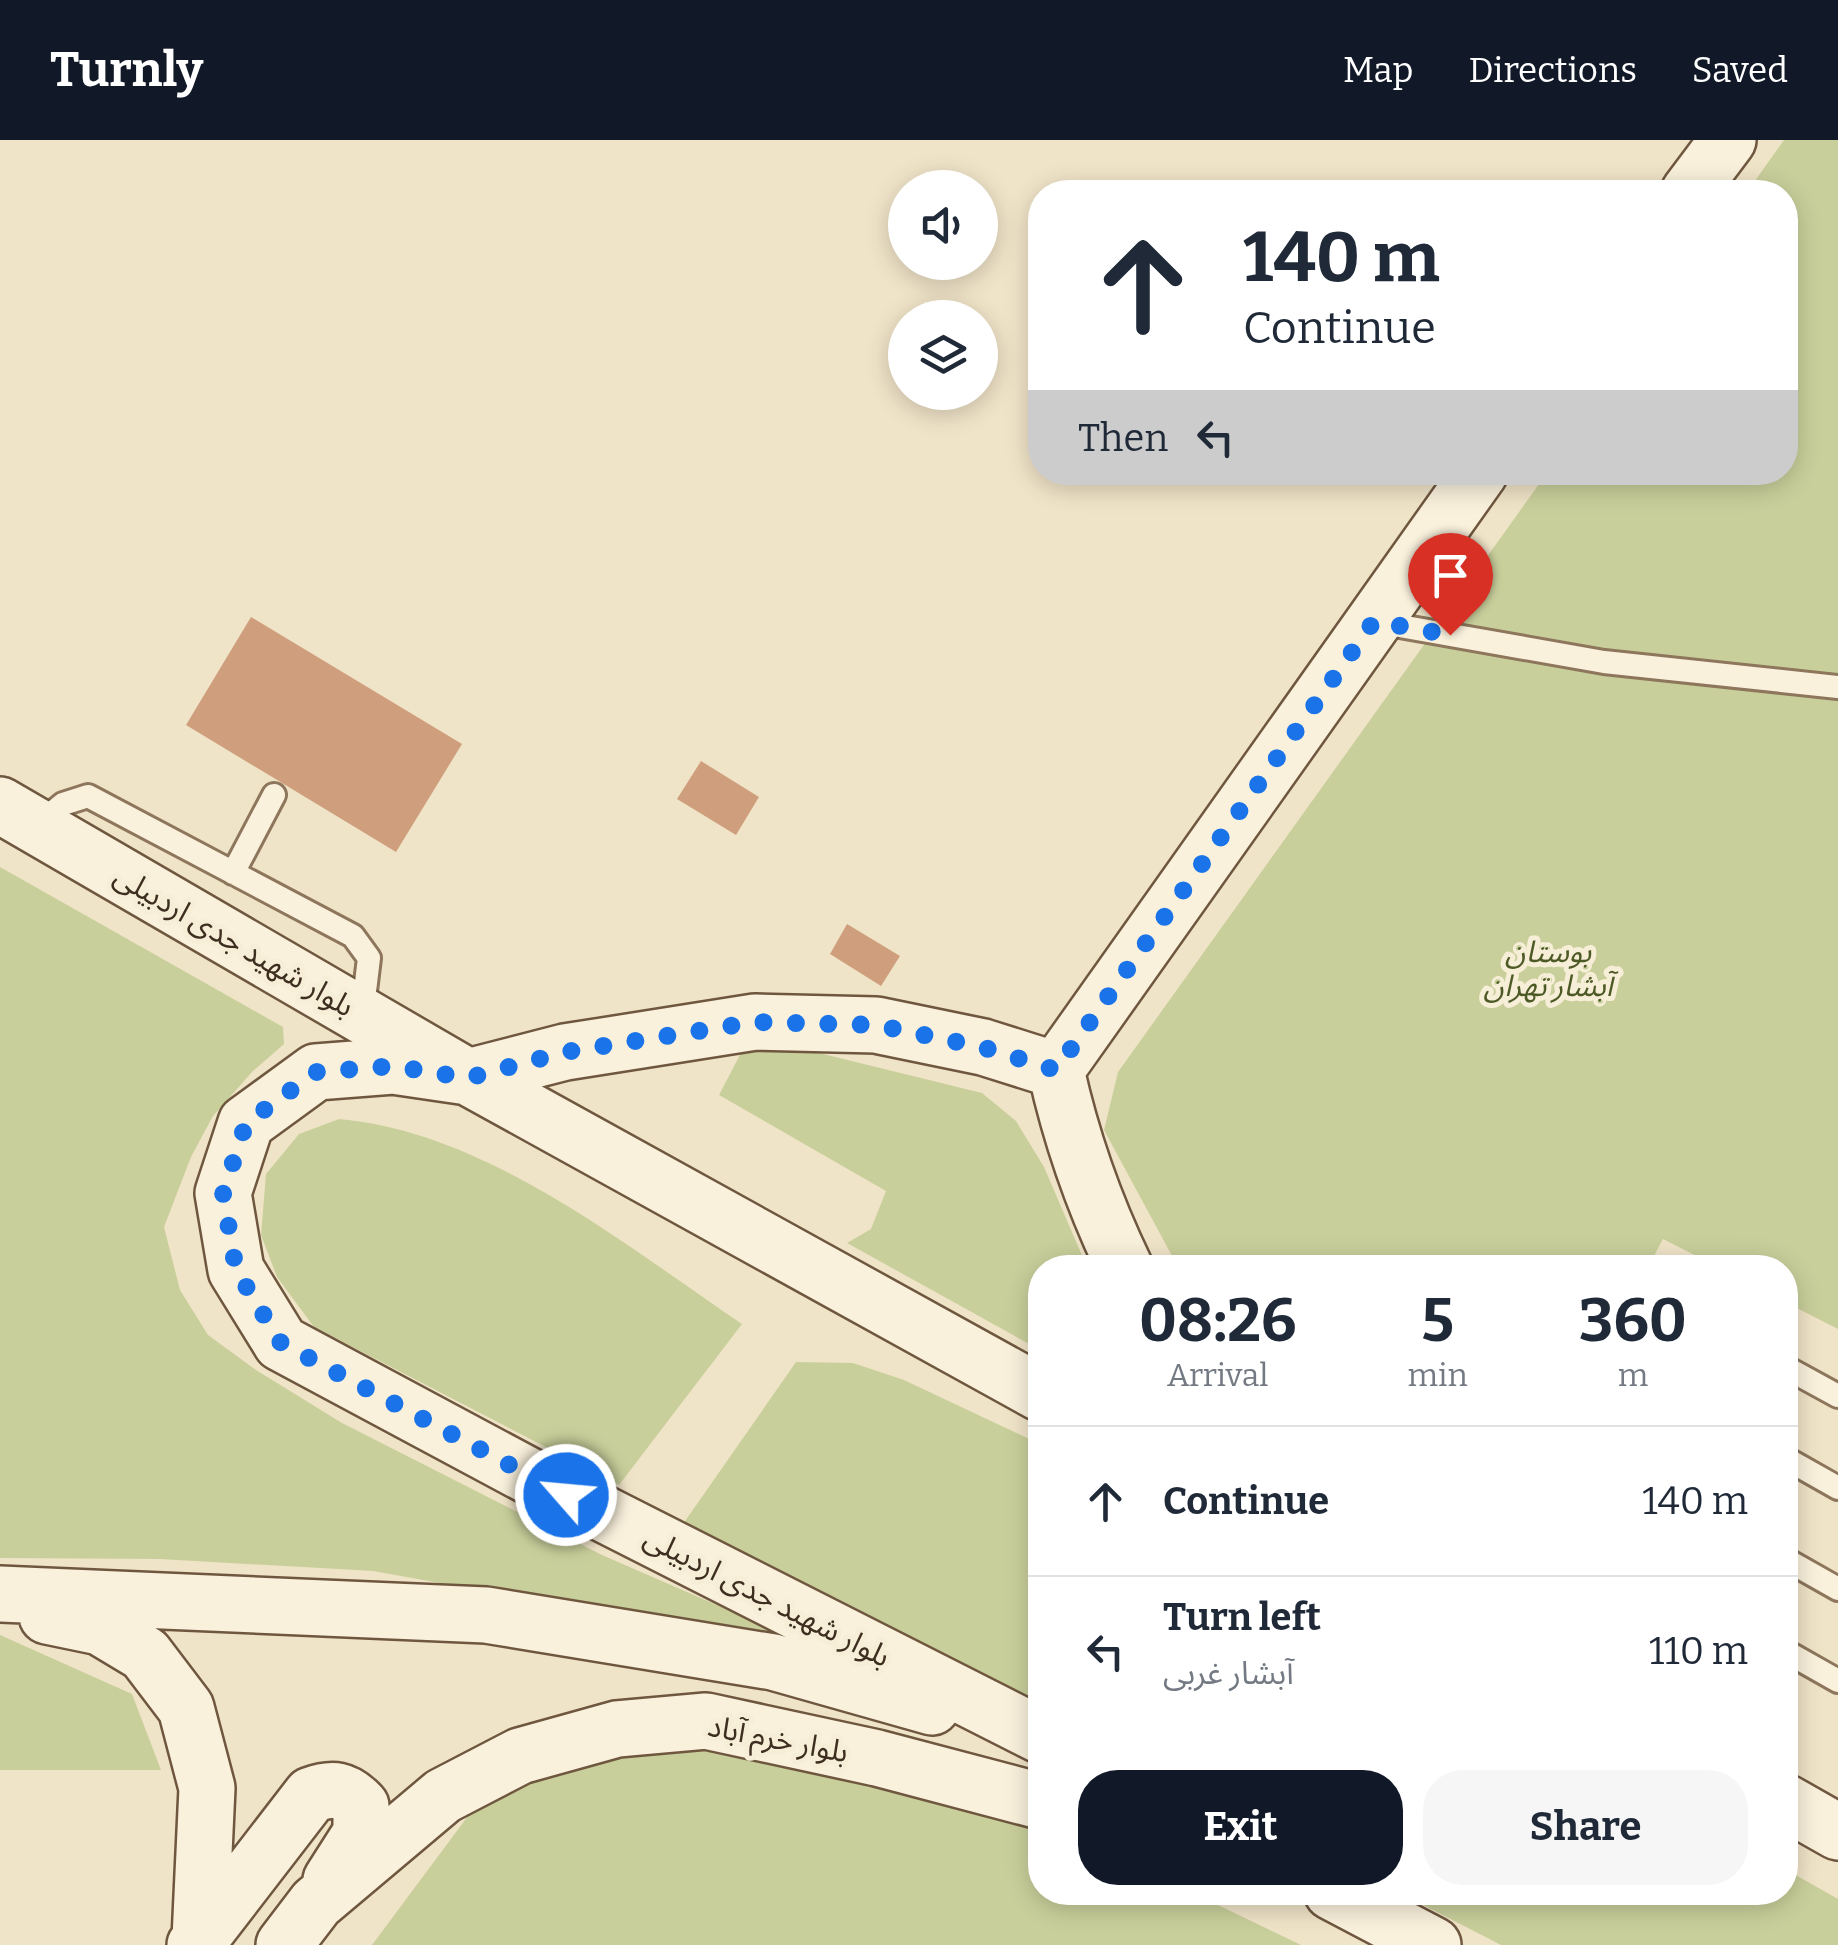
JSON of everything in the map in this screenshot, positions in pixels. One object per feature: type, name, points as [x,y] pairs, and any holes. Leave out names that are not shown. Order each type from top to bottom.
[{"type":"main road","points":[[1698,180],[1728,140]]},
{"type":"main road","points":[[1119,1255],[1069,1127],[1056,1070],[1471,485]]},
{"type":"main road","name":"بلوار شهید جدی اردبیلی","points":[[18,816],[468,1078],[1028,1386]]},
{"type":"main road","points":[[468,1078],[565,1052],[755,1022],[876,1025],[982,1047],[1056,1070]]},
{"type":"main road","name":"بلوار شهید جدی اردبیلی","points":[[468,1078],[393,1066],[316,1072],[246,1123],[223,1193],[236,1270],[281,1343],[533,1478],[1028,1730]]},
{"type":"main road","points":[[0,1594],[486,1615],[774,1662],[1028,1733]]},
{"type":"main road","points":[[0,1607],[100,1627],[145,1654],[186,1708],[207,1788],[197,1942]]},
{"type":"main road","name":"بلوار خرم آباد","points":[[284,1945],[316,1903],[443,1796],[520,1756],[618,1729],[706,1721],[877,1758],[1028,1798]]},
{"type":"main road","points":[[197,1942],[311,1795],[331,1788],[351,1795],[361,1806],[361,1833],[316,1903]]},
{"type":"main road","points":[[1357,1905],[1433,1945]]},
{"type":"lane","points":[[1374,621],[1604,662],[1838,686]]},
{"type":"lane","points":[[18,816],[88,796],[353,936],[369,958],[362,1016]]},
{"type":"lane","points":[[234,873],[274,796]]},
{"type":"lane","points":[[1798,1374],[1838,1396]]},
{"type":"lane","points":[[1798,1465],[1838,1488]]},
{"type":"lane","points":[[1798,1566],[1838,1589]]},
{"type":"lane","points":[[1798,1658],[1838,1681]]},
{"type":"green space","name":"بوستان آبشار تهران","points":[[1784,140],[1838,140],[1838,1329],[1798,1309],[1798,1255],[1694,1255],[1663,1239],[1654,1255],[1172,1255],[1104,1130],[1118,1072],[1538,485],[1798,485],[1798,180],[1756,180]]},
{"type":"green space","points":[[0,867],[283,1027],[284,1044],[253,1071],[213,1116],[191,1157],[164,1227],[180,1290],[208,1335],[342,1423],[602,1555],[921,1694],[568,1606],[373,1571],[159,1559],[0,1558]]},
{"type":"green space","points":[[742,1051],[815,1052],[982,1093],[1016,1121],[1044,1167],[1082,1255],[1028,1255],[1028,1343],[847,1243],[871,1229],[886,1191],[719,1095]]},
{"type":"green space","points":[[339,1119],[394,1128],[499,1168],[601,1227],[742,1324],[619,1485],[314,1327],[277,1277],[261,1235],[266,1174],[299,1134]]},
{"type":"green space","points":[[796,1362],[853,1363],[904,1380],[1028,1438],[1028,1705],[683,1524]]},
{"type":"green space","points":[[0,1635],[132,1694],[161,1770],[0,1770]]},
{"type":"green space","points":[[671,1731],[1028,1815],[1028,1905],[1218,1905],[1301,1945],[372,1945],[497,1777]]},
{"type":"green space","points":[[1798,1876],[1838,1899],[1838,1945],[1501,1945],[1423,1905],[1798,1905]]},
{"type":"building","points":[[251,617],[462,744],[396,852],[186,725]]},
{"type":"building","points":[[701,761],[759,797],[736,835],[677,799]]},
{"type":"building","points":[[847,924],[900,956],[881,986],[830,954]]},
{"type":"route","points":[[566,1495],[281,1343],[236,1270],[223,1193],[246,1123],[316,1072],[393,1066],[468,1078],[565,1052],[678,1031],[755,1022],[876,1025],[982,1047],[1056,1070],[1374,621],[1450,635]]}]
